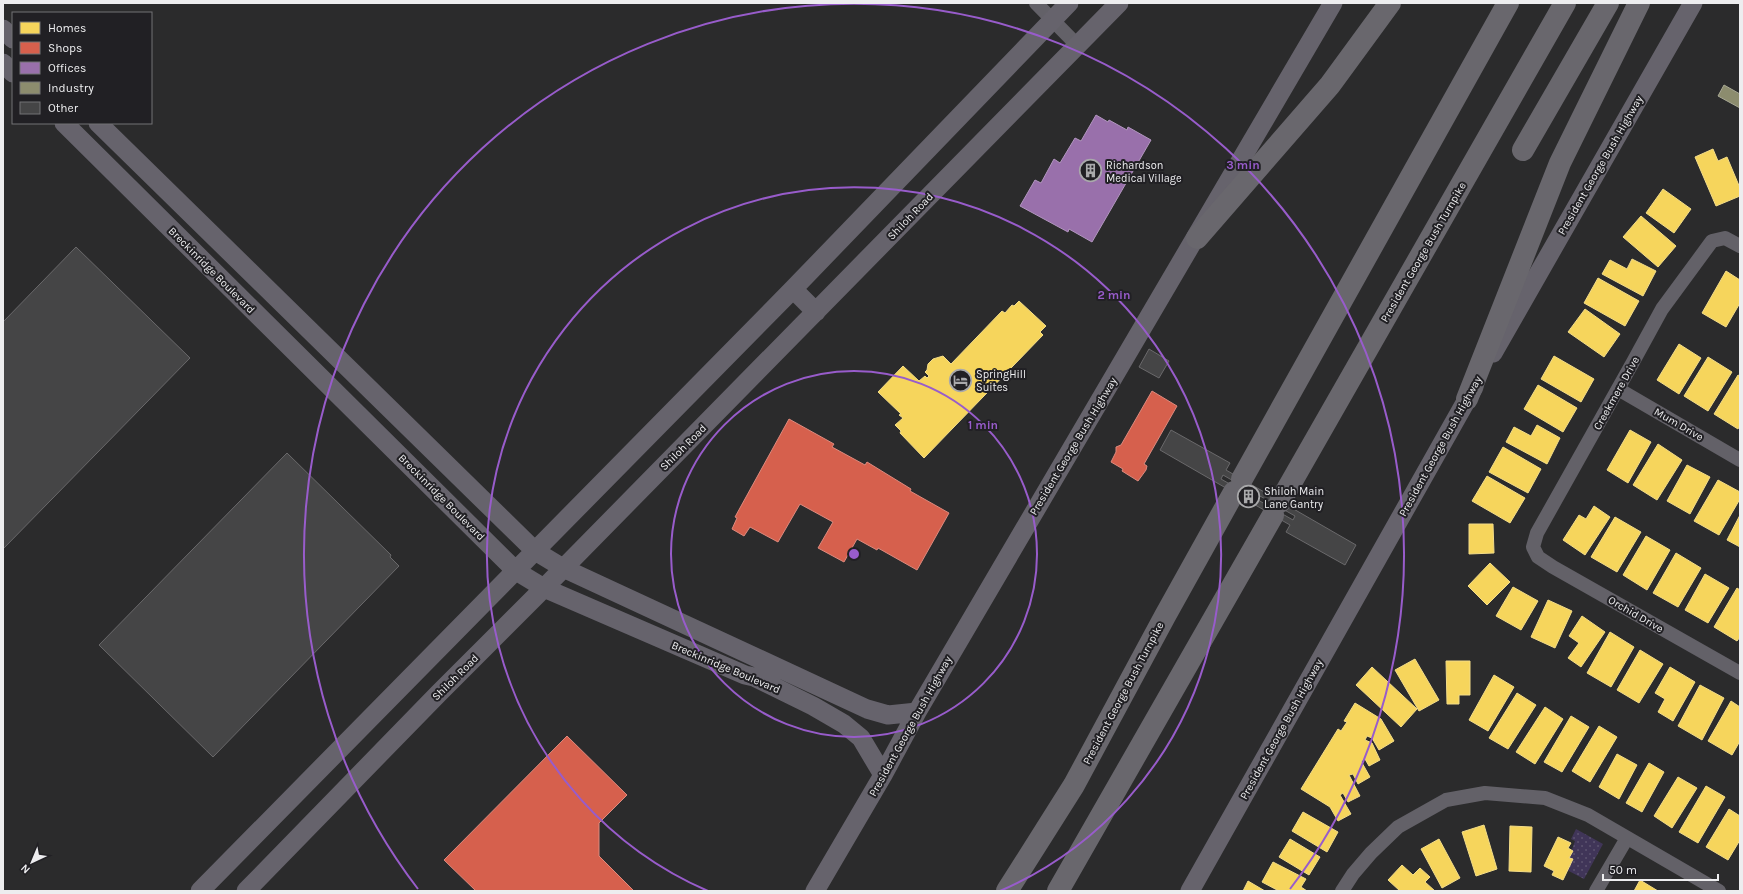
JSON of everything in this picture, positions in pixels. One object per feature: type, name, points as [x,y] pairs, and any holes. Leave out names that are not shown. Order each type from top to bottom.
[{"type":"highway","points":[[1197,238],[1330,85],[1390,3]]},
{"type":"highway","name":"President George Bush Turnpike","points":[[1007,891],[1074,785],[1165,616],[1508,3]]},
{"type":"highway","name":"President George Bush Turnpike","points":[[1058,891],[1565,3]]},
{"type":"highway","points":[[1523,150],[1608,3]]},
{"type":"highway","points":[[1467,399],[1560,163],[1639,3]]},
{"type":"main road","points":[[200,891],[793,289],[1069,3]]},
{"type":"main road","name":"Shiloh Road","points":[[246,891],[1119,3]]},
{"type":"main road","name":"President George Bush Highway","points":[[815,891],[883,776],[917,712],[1197,238],[1233,172],[1333,3]]},
{"type":"main road","name":"President George Bush Highway","points":[[1190,891],[1467,399],[1693,3]]},
{"type":"main road","points":[[3,29],[12,38]]},
{"type":"main road","points":[[3,63],[12,72]]},
{"type":"main road","name":"Breckinridge Boulevard","points":[[65,124],[516,571],[544,588],[745,675],[754,677],[813,706],[844,724],[861,738],[883,776]]},
{"type":"main road","name":"Breckinridge Boulevard","points":[[99,124],[535,551],[563,568],[867,709],[888,715],[917,712]]},
{"type":"main road","points":[[793,289],[816,312]]},
{"type":"main road","points":[[745,675],[750,654]]},
{"type":"street","points":[[1036,3],[1077,45]]},
{"type":"street","name":"Creekmere Drive","points":[[1534,552],[1533,542],[1536,533],[1662,309],[1712,241],[1725,238],[1740,246]]},
{"type":"street","name":"Mum Drive","points":[[1618,389],[1740,460]]},
{"type":"street","name":"Orchid Drive","points":[[1534,552],[1538,557],[1553,567],[1740,673]]},
{"type":"street","points":[[1342,891],[1353,874],[1371,853],[1398,827],[1446,800],[1485,793],[1546,798],[1588,815],[1719,891]]},
{"type":"street","points":[[1596,891],[1627,838]]},
{"type":"shaded area","points":[[1576,829],[1603,844],[1584,879],[1567,870],[1572,859],[1569,858],[1575,841],[1571,839]]},
{"type":"building: Homes","points":[[1713,149],[1718,161],[1727,157],[1740,188],[1740,196],[1716,206],[1695,157]]},
{"type":"building: Homes","points":[[1663,189],[1691,209],[1674,233],[1646,213]]},
{"type":"building: Homes","points":[[1641,216],[1676,246],[1658,267],[1623,237]]},
{"type":"building: Homes","points":[[1632,259],[1656,271],[1643,296],[1602,274],[1610,260],[1627,269]]},
{"type":"building: Homes","points":[[1726,271],[1740,280],[1740,303],[1726,327],[1702,313]]},
{"type":"building: Homes","points":[[1598,278],[1639,301],[1625,326],[1584,303]]},
{"type":"building: Homes","name":"SpringHill Suites","points":[[1019,301],[1046,326],[1040,332],[1043,335],[924,458],[900,433],[901,431],[895,425],[903,418],[899,415],[901,414],[878,392],[903,366],[919,381],[925,376],[927,378],[929,376],[925,372],[928,364],[933,359],[943,356],[951,364],[1002,311],[1005,313],[1012,305],[1014,306]]},
{"type":"building: Homes","points":[[1585,309],[1620,334],[1604,357],[1568,332]]},
{"type":"building: Homes","points":[[1679,344],[1701,358],[1679,394],[1657,380]]},
{"type":"building: Homes","points":[[1554,356],[1594,379],[1581,402],[1541,379]]},
{"type":"building: Homes","points":[[1708,357],[1732,372],[1708,411],[1684,396]]},
{"type":"building: Homes","points":[[1738,375],[1740,376],[1740,425],[1738,429],[1714,414]]},
{"type":"building: Homes","points":[[1538,385],[1577,408],[1563,432],[1524,409]]},
{"type":"building: Homes","points":[[1537,425],[1560,438],[1547,464],[1506,442],[1514,427],[1531,436]]},
{"type":"building: Homes","points":[[1630,430],[1651,442],[1628,483],[1607,470]]},
{"type":"building: Homes","points":[[1658,444],[1682,460],[1657,500],[1633,485]]},
{"type":"building: Homes","points":[[1503,447],[1541,469],[1528,493],[1489,472]]},
{"type":"building: Homes","points":[[1687,465],[1710,477],[1690,514],[1667,501]]},
{"type":"building: Homes","points":[[1487,476],[1525,498],[1510,523],[1472,501]]},
{"type":"building: Homes","points":[[1718,480],[1740,492],[1740,499],[1719,535],[1694,521]]},
{"type":"building: Homes","points":[[1594,506],[1610,517],[1585,555],[1563,540],[1579,515],[1586,519]]},
{"type":"building: Homes","points":[[1740,515],[1740,547],[1727,540]]},
{"type":"building: Homes","points":[[1615,517],[1641,532],[1617,572],[1591,557]]},
{"type":"building: Homes","points":[[1469,524],[1493,524],[1494,553],[1469,554]]},
{"type":"building: Homes","points":[[1646,536],[1670,550],[1647,590],[1623,575]]},
{"type":"building: Homes","points":[[1676,553],[1701,568],[1678,607],[1653,593]]},
{"type":"building: Homes","points":[[1490,563],[1510,582],[1487,605],[1468,586]]},
{"type":"building: Homes","points":[[1705,574],[1729,588],[1708,623],[1685,610]]},
{"type":"building: Homes","points":[[1513,587],[1538,601],[1521,630],[1496,616]]},
{"type":"building: Homes","points":[[1737,588],[1740,590],[1740,637],[1737,641],[1714,627]]},
{"type":"building: Homes","points":[[1548,600],[1572,611],[1555,648],[1531,637]]},
{"type":"building: Homes","points":[[1582,616],[1605,632],[1581,667],[1568,658],[1579,643],[1569,636]]},
{"type":"building: Homes","points":[[1610,632],[1634,647],[1611,687],[1587,673]]},
{"type":"building: Homes","points":[[1640,650],[1663,664],[1639,703],[1617,690]]},
{"type":"building: Homes","points":[[1415,659],[1439,700],[1419,711],[1395,670]]},
{"type":"building: Homes","points":[[1446,661],[1470,661],[1470,695],[1459,695],[1459,704],[1447,704]]},
{"type":"building: Homes","points":[[1372,667],[1417,709],[1401,727],[1356,685]]},
{"type":"building: Homes","points":[[1670,667],[1695,682],[1673,721],[1658,712],[1665,699],[1655,693]]},
{"type":"building: Homes","points":[[1494,675],[1514,687],[1488,731],[1469,720]]},
{"type":"building: Homes","points":[[1700,685],[1724,698],[1702,740],[1678,726]]},
{"type":"building: Homes","points":[[1517,693],[1536,705],[1508,749],[1489,738]]},
{"type":"building: Homes","points":[[1731,701],[1740,707],[1740,741],[1732,755],[1708,741]]},
{"type":"building: Homes","points":[[1355,703],[1381,719],[1394,741],[1379,750],[1372,738],[1367,736],[1365,740],[1372,743],[1380,760],[1369,766],[1365,759],[1361,761],[1370,777],[1358,784],[1353,774],[1349,775],[1360,796],[1348,802],[1343,793],[1340,795],[1351,814],[1338,821],[1330,807],[1301,789],[1338,729],[1341,731],[1347,722],[1344,721]]},
{"type":"building: Homes","points":[[1545,707],[1563,719],[1535,764],[1516,752]]},
{"type":"building: Homes","points":[[1571,716],[1589,727],[1562,772],[1544,762]]},
{"type":"building: Homes","points":[[1599,726],[1617,737],[1590,782],[1572,771]]},
{"type":"building: Homes","points":[[1617,754],[1637,765],[1619,799],[1599,787]]},
{"type":"building: Homes","points":[[1649,763],[1664,772],[1642,812],[1626,803]]},
{"type":"building: Homes","points":[[1678,777],[1697,788],[1672,828],[1654,816]]},
{"type":"building: Homes","points":[[1706,786],[1725,797],[1698,843],[1679,832]]},
{"type":"building: Homes","points":[[1729,809],[1740,816],[1740,840],[1728,860],[1706,847]]},
{"type":"building: Homes","points":[[1303,812],[1338,832],[1327,852],[1292,831]]},
{"type":"building: Homes","points":[[1484,825],[1497,869],[1476,876],[1462,832]]},
{"type":"building: Homes","points":[[1510,826],[1532,827],[1531,872],[1509,871]]},
{"type":"building: Homes","points":[[1558,837],[1571,843],[1568,848],[1573,851],[1569,858],[1573,859],[1563,880],[1552,875],[1554,871],[1544,866]]},
{"type":"building: Homes","points":[[1290,839],[1320,857],[1309,875],[1279,857]]},
{"type":"building: Homes","points":[[1439,839],[1460,878],[1442,888],[1421,849]]},
{"type":"building: Homes","points":[[1273,862],[1306,879],[1301,887],[1307,891],[1279,891],[1262,882]]},
{"type":"building: Homes","points":[[1402,865],[1413,875],[1420,868],[1430,877],[1425,882],[1435,891],[1400,891],[1388,880]]},
{"type":"building: Homes","points":[[1640,880],[1658,891],[1634,891]]},
{"type":"building: Homes","points":[[1248,881],[1265,891],[1243,891]]},
{"type":"building: Shops","points":[[1152,391],[1177,406],[1144,464],[1147,466],[1146,470],[1138,481],[1111,462],[1116,452],[1116,447],[1121,445]]},
{"type":"building: Shops","points":[[789,419],[834,444],[832,447],[865,465],[867,462],[911,489],[910,491],[949,513],[917,570],[878,548],[877,550],[857,539],[844,562],[818,548],[833,522],[800,504],[778,542],[750,527],[744,536],[732,529],[737,518],[735,517]]},
{"type":"building: Shops","points":[[567,736],[627,795],[599,823],[599,856],[634,891],[476,891],[444,860]]},
{"type":"building: Offices","name":"Richardson Medical Village","points":[[1096,115],[1127,130],[1128,127],[1151,140],[1092,242],[1069,229],[1068,232],[1020,206],[1035,180],[1041,183],[1054,159],[1060,163],[1075,138],[1081,141]]},
{"type":"building: Industry","points":[[1724,85],[1740,94],[1740,108],[1718,96]]},
{"type":"building: Other","points":[[76,247],[190,358],[3,549],[3,322]]},
{"type":"building: Other","points":[[1149,349],[1169,361],[1159,378],[1139,367]]},
{"type":"building: Other","name":"Shiloh Main Lane Gantry","points":[[1171,430],[1230,463],[1226,470],[1356,545],[1345,565],[1286,532],[1290,525],[1160,450]],"holes":[[[1223,475],[1258,495],[1256,499],[1221,479]],[[1260,496],[1295,516],[1293,520],[1258,500]]]},
{"type":"building: Other","points":[[287,453],[391,555],[390,557],[399,566],[213,757],[99,645]]},
{"type":"place","name":"Richardson Medical Village","points":[[1090,171]]},
{"type":"place","name":"SpringHill Suites","points":[[961,380]]},
{"type":"place","name":"Shiloh Main Lane Gantry","points":[[1248,497]]}]
